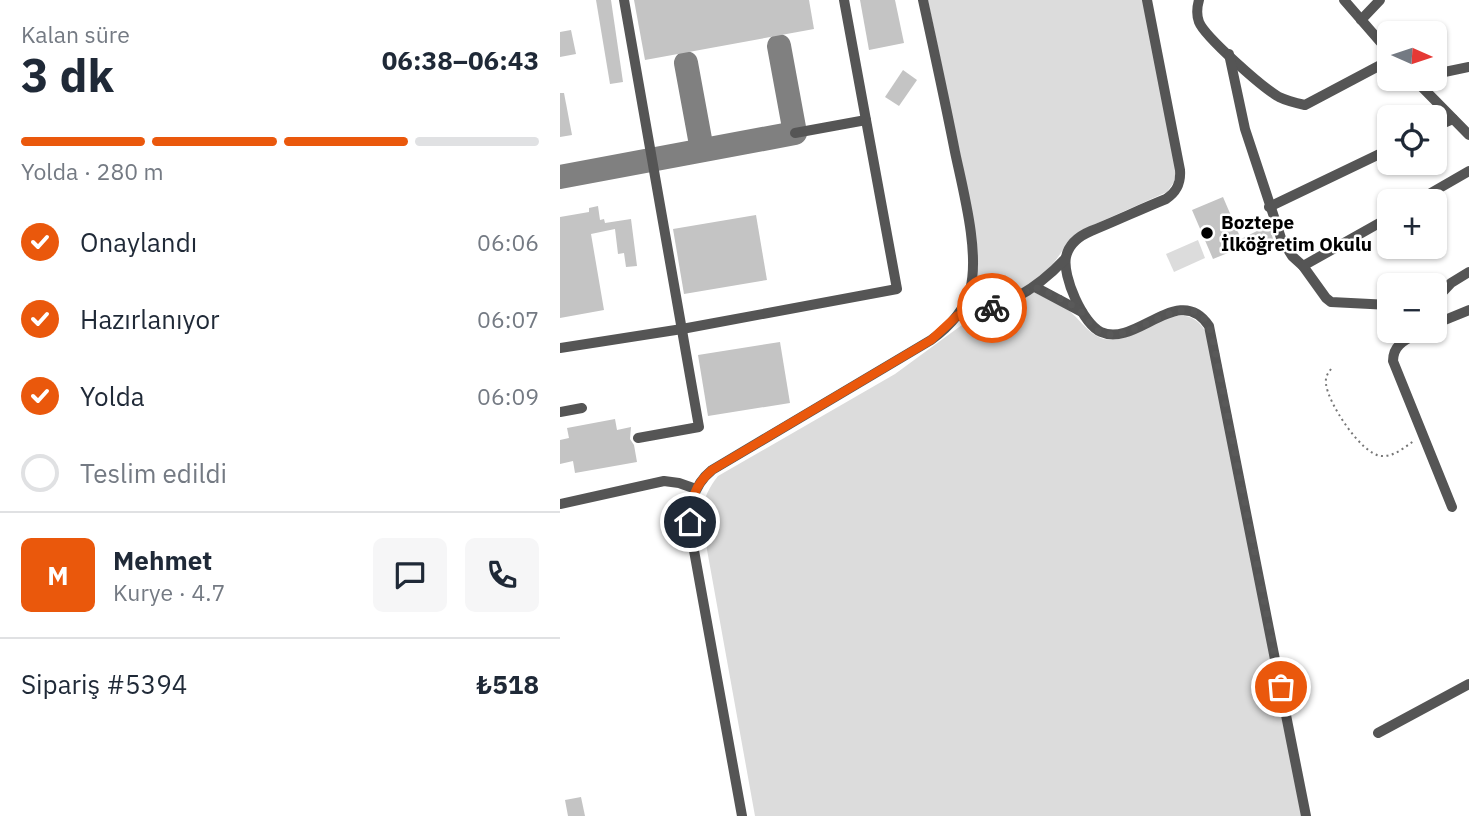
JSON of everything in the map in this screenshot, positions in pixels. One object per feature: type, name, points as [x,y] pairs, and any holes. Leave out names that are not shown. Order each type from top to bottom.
[{"type":"street","points":[[624,0],[699,427],[638,438]]},
{"type":"street","points":[[560,348],[682,329],[897,289],[844,0]]},
{"type":"street","points":[[743,816],[691,534],[691,502],[696,489],[712,470],[931,340],[957,316],[970,291],[973,261],[965,201],[923,0]]},
{"type":"street","points":[[957,316],[996,307],[1035,287],[1065,259],[1072,243],[1081,235],[1166,199],[1174,192],[1179,182],[1180,170],[1147,0]]},
{"type":"street","points":[[1199,0],[1197,14],[1200,24],[1244,70],[1278,96],[1305,105],[1377,67]]},
{"type":"street","points":[[1344,0],[1377,38]]},
{"type":"street","points":[[1361,20],[1380,0]]},
{"type":"street","points":[[1229,54],[1245,129],[1281,238],[1292,256],[1331,302],[1377,304]]},
{"type":"street","points":[[1447,72],[1469,67]]},
{"type":"street","points":[[1426,91],[1469,135]]},
{"type":"street","points":[[1447,122],[1453,119]]},
{"type":"street","points":[[795,133],[866,120]]},
{"type":"street","points":[[1269,207],[1377,155]]},
{"type":"street","points":[[1438,189],[1469,171]]},
{"type":"street","points":[[1303,267],[1377,224]]},
{"type":"street","points":[[1065,259],[1069,282],[1082,312],[1094,328],[1110,335],[1120,334],[1177,310],[1194,313],[1202,317],[1209,326],[1306,816]]},
{"type":"street","points":[[1447,287],[1469,272]]},
{"type":"street","points":[[1035,287],[1082,312]]},
{"type":"street","points":[[1447,319],[1469,310]]},
{"type":"street","points":[[1401,343],[1392,356],[1452,507]]},
{"type":"street","points":[[560,412],[582,408]]},
{"type":"street","points":[[560,504],[664,481],[696,489]]},
{"type":"street","points":[[1378,733],[1469,684]]},
{"type":"path","points":[[1331,369],[1325,382],[1335,404],[1356,437],[1374,454],[1394,454],[1423,435]]},
{"type":"shaded area","points":[[928,0],[1144,0],[1176,170],[1174,182],[1167,192],[1082,230],[1050,267],[1032,283],[1001,299],[968,311],[976,288],[978,264],[968,192]]},
{"type":"shaded area","points":[[1198,240],[1205,258],[1174,272],[1166,254]]},
{"type":"shaded area","points":[[1034,292],[1068,310],[1095,335],[1109,340],[1130,335],[1167,318],[1178,316],[1189,317],[1199,323],[1208,336],[1303,816],[755,816],[702,522],[708,492],[718,476],[895,374],[966,322]]},
{"type":"building","points":[[596,0],[611,0],[623,82],[610,84]]},
{"type":"building","points":[[634,0],[809,0],[814,29],[645,60]]},
{"type":"building","points":[[860,0],[895,0],[904,43],[869,50]]},
{"type":"building","points":[[571,30],[576,54],[560,57],[560,32]]},
{"type":"building","points":[[903,70],[917,80],[899,106],[885,97]]},
{"type":"building","points":[[560,93],[564,93],[572,135],[560,137]]},
{"type":"building","points":[[1223,197],[1241,239],[1269,225],[1273,239],[1252,250],[1250,244],[1213,259],[1192,210]]},
{"type":"building","points":[[598,206],[600,220],[604,219],[605,223],[631,219],[637,266],[626,267],[624,253],[618,254],[615,229],[591,234],[604,310],[560,318],[560,217],[589,212],[589,208]]},
{"type":"building","points":[[756,215],[767,280],[684,294],[673,229]]},
{"type":"building","points":[[780,342],[790,403],[708,416],[698,355]]},
{"type":"building","points":[[615,419],[617,430],[631,427],[630,439],[637,462],[575,473],[573,461],[560,464],[560,440],[569,438],[567,428]]},
{"type":"building","points":[[581,797],[585,816],[568,816],[565,800]]},
{"type":"taxiway","points":[[560,177],[795,133],[779,46]]},
{"type":"taxiway","points":[[686,63],[702,150]]},
{"type":"way so far","points":[[992,308],[1035,287],[1082,312],[1094,328],[1104,334],[1120,334],[1177,310],[1190,311],[1206,321],[1212,332],[1281,687]]},
{"type":"place","name":"Boztepe İlköğretim Okulu","points":[[1207,233]]},
{"type":"route","points":[[690,522],[693,494],[701,480],[712,470],[931,340],[957,316],[992,308]]}]
